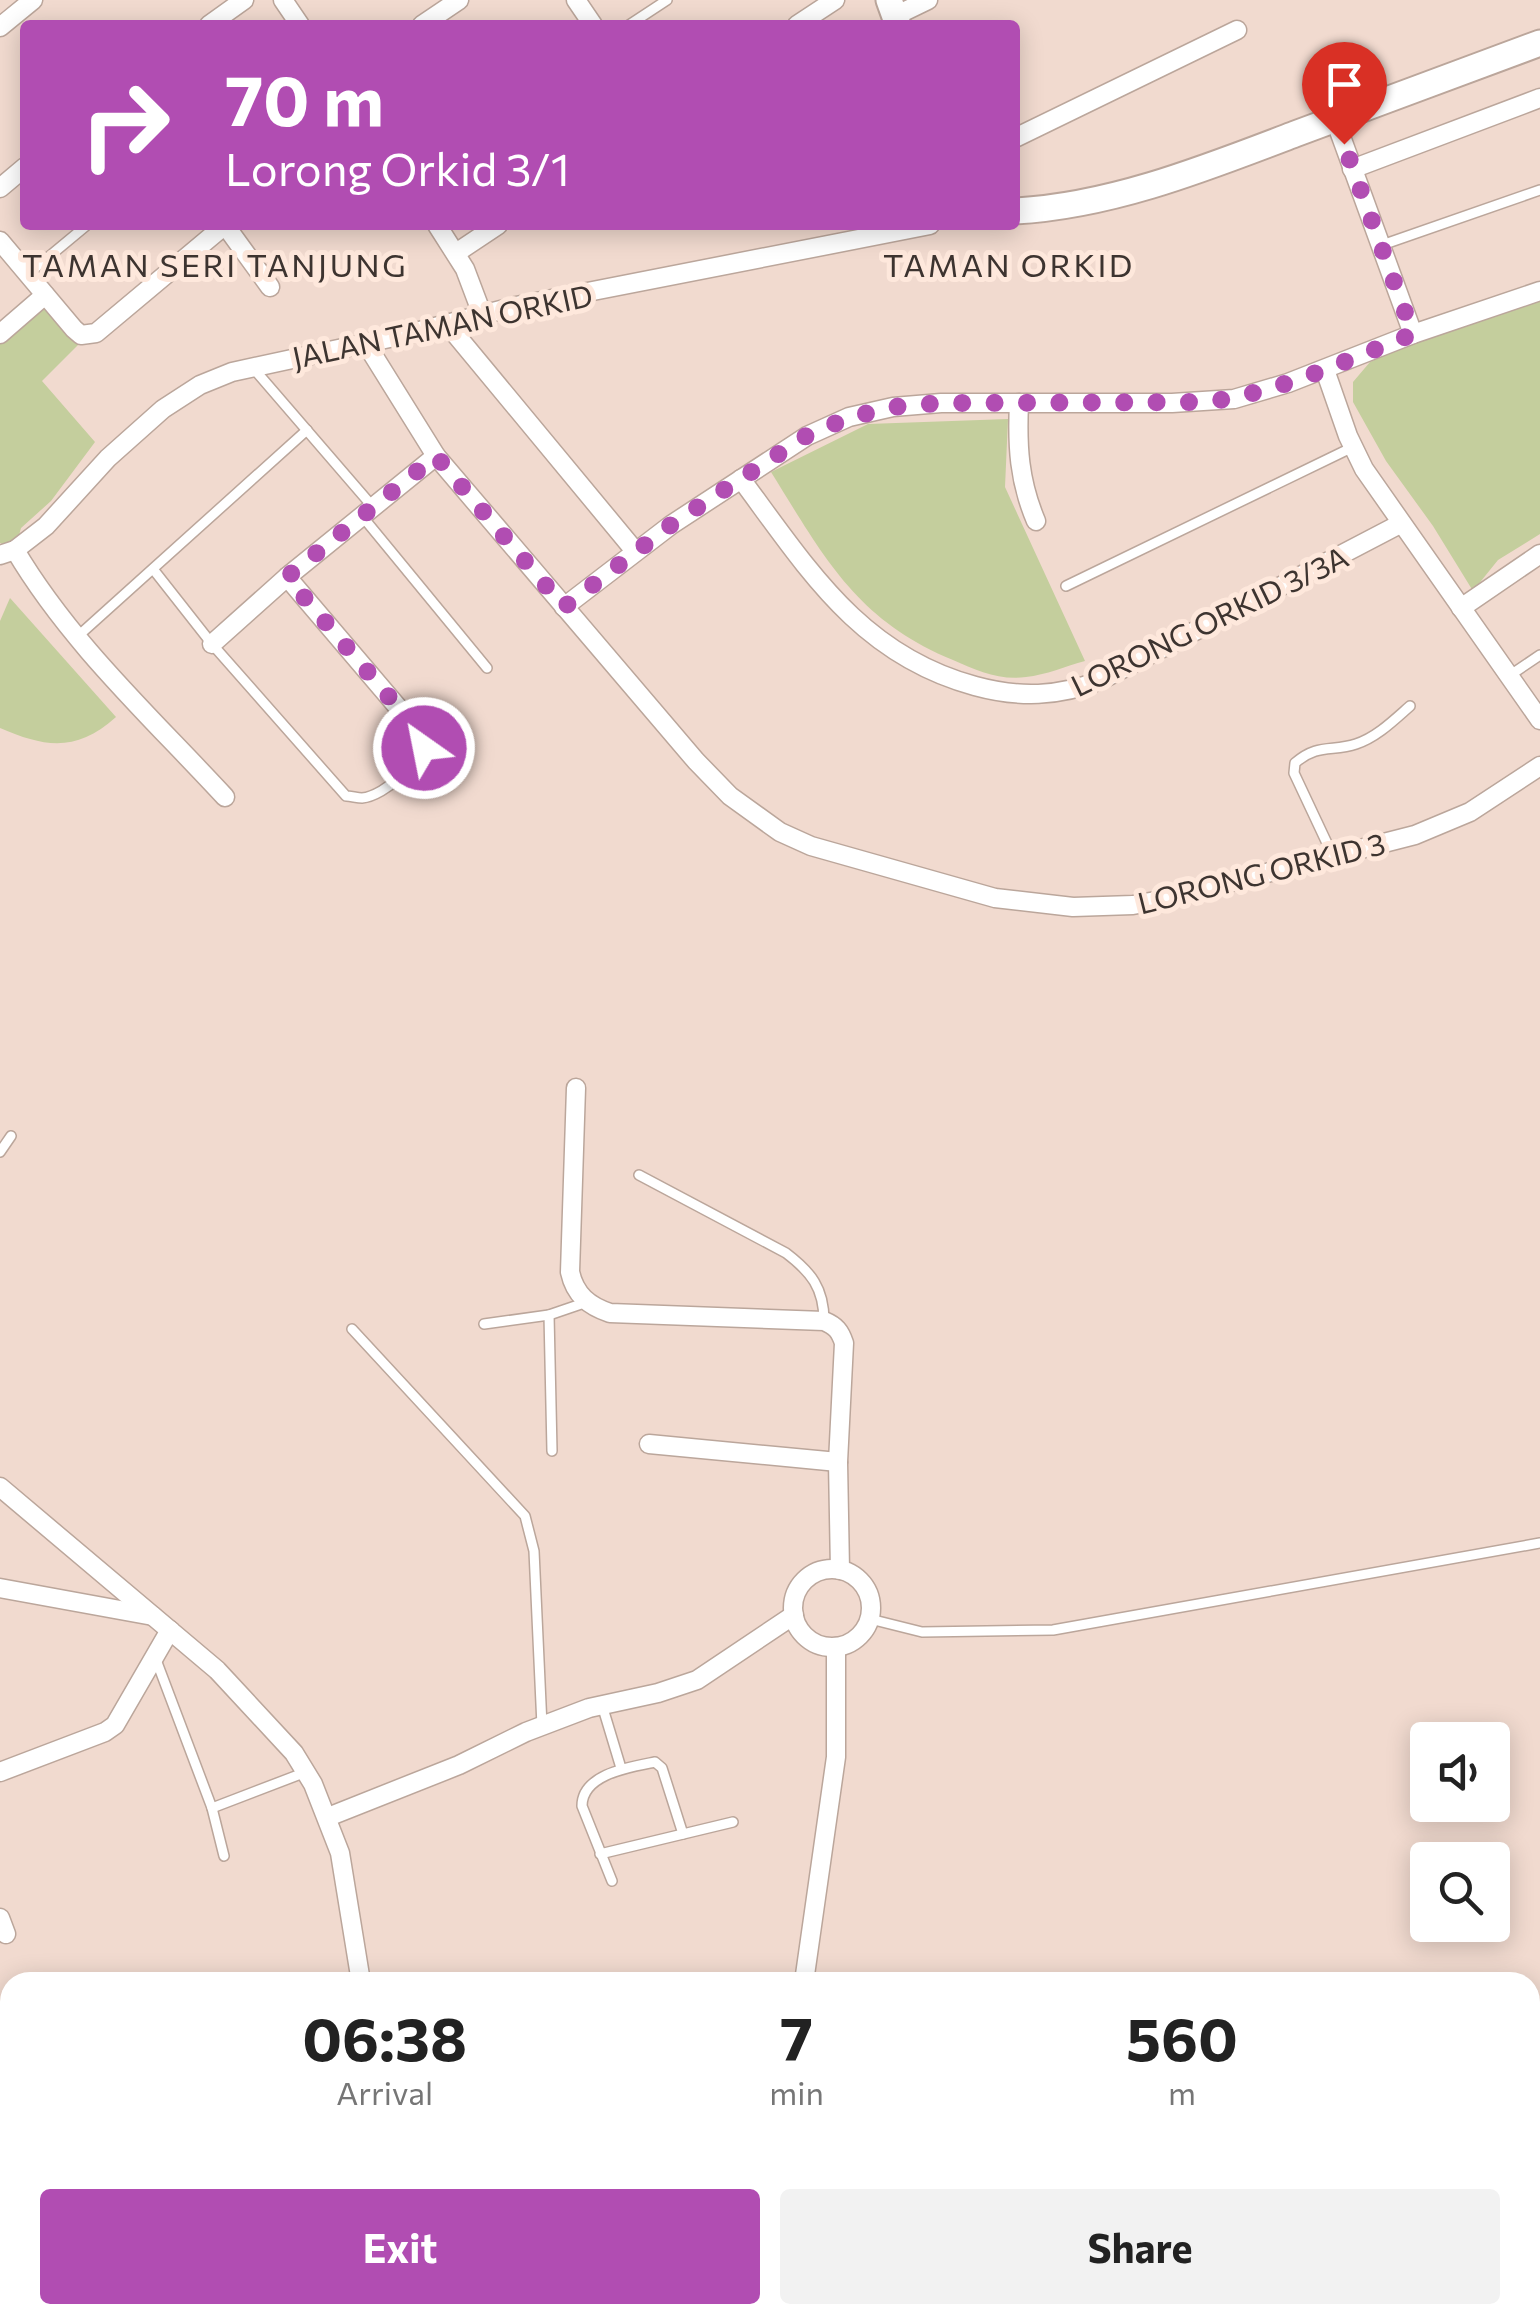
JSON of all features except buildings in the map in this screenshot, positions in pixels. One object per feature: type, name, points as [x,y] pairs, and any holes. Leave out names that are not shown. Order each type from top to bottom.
[{"type":"main road","points":[[1020,212],[1148,185],[1540,43]]},
{"type":"street","points":[[0,27],[33,0]]},
{"type":"street","points":[[217,20],[244,0]]},
{"type":"street","points":[[430,20],[460,0]]},
{"type":"street","points":[[805,20],[835,0]]},
{"type":"street","points":[[894,14],[928,0]]},
{"type":"street","points":[[1020,136],[1236,30]]},
{"type":"street","points":[[1352,168],[1540,98]]},
{"type":"street","points":[[1335,120],[1413,334]]},
{"type":"street","points":[[0,188],[20,171]]},
{"type":"street","points":[[0,241],[81,335],[96,333],[219,230]]},
{"type":"street","points":[[229,230],[270,287]]},
{"type":"street","points":[[440,230],[475,292],[482,314]]},
{"type":"street","points":[[456,254],[491,230]]},
{"type":"street","name":"JALAN TAMAN ORKID","points":[[8,552],[46,526],[108,458],[163,409],[200,385],[252,367],[482,314],[905,230]]},
{"type":"street","points":[[564,607],[634,551],[806,436],[870,412],[940,403],[1206,402],[1262,391],[1540,291]]},
{"type":"street","points":[[0,334],[45,294]]},
{"type":"street","points":[[448,324],[634,551]]},
{"type":"street","name":"LORONG ORKID 3","points":[[365,342],[436,456],[721,787],[780,832],[810,846],[995,898],[1074,907],[1133,905],[1436,828],[1470,812],[1540,766]]},
{"type":"street","points":[[1325,370],[1353,446],[1400,524],[1540,720]]},
{"type":"street","points":[[1019,402],[1019,467],[1023,491],[1036,522]]},
{"type":"street","points":[[212,644],[287,577],[436,456]]},
{"type":"street","name":"LORONG ORKID 3/3A","points":[[740,479],[828,593],[870,634],[909,661],[943,677],[1013,694],[1058,694],[1101,680],[1400,524]]},
{"type":"street","points":[[8,552],[77,637],[225,797]]},
{"type":"street","points":[[1461,608],[1540,554]]},
{"type":"street","points":[[287,577],[424,738]]},
{"type":"street","points":[[576,1088],[570,1272],[573,1285],[587,1302],[610,1313],[824,1321],[835,1326],[844,1344],[838,1462],[840,1570]]},
{"type":"street","points":[[649,1444],[838,1462]]},
{"type":"street","points":[[0,1487],[170,1630],[248,1701],[282,1739],[306,1772],[340,1853],[359,1972]]},
{"type":"street","points":[[840,1570],[852,1574],[869,1593],[870,1618],[857,1639],[836,1647],[808,1640],[798,1629],[794,1615],[793,1602],[805,1580],[816,1573],[840,1570]]},
{"type":"street","points":[[0,1588],[153,1616]]},
{"type":"street","points":[[328,1818],[459,1765],[542,1726],[602,1705],[697,1680],[794,1615]]},
{"type":"street","points":[[0,1772],[115,1725],[170,1630]]},
{"type":"street","points":[[805,1972],[836,1756],[836,1647]]},
{"type":"lane","points":[[636,20],[667,0]]},
{"type":"lane","points":[[1380,245],[1540,190]]},
{"type":"lane","points":[[28,274],[80,230]]},
{"type":"lane","points":[[252,367],[307,430],[487,668]]},
{"type":"lane","points":[[77,637],[307,430]]},
{"type":"lane","points":[[1066,586],[1353,446]]},
{"type":"lane","points":[[154,568],[212,644],[346,796],[364,798],[400,776],[420,756],[424,738]]},
{"type":"lane","points":[[1509,676],[1540,655]]},
{"type":"lane","points":[[1333,856],[1294,773],[1295,763],[1324,747],[1360,743],[1410,706]]},
{"type":"lane","points":[[0,1152],[11,1136]]},
{"type":"lane","points":[[640,1175],[807,1268],[824,1298],[824,1321]]},
{"type":"lane","points":[[484,1324],[549,1315],[587,1302]]},
{"type":"lane","points":[[549,1315],[552,1451]]},
{"type":"lane","points":[[352,1329],[525,1516],[534,1550],[542,1726]]},
{"type":"lane","points":[[870,1618],[922,1632],[1053,1630],[1540,1542]]},
{"type":"lane","points":[[156,1657],[212,1808],[224,1856]]},
{"type":"lane","points":[[602,1705],[621,1768]]},
{"type":"lane","points":[[612,1880],[582,1806],[582,1796],[589,1786],[621,1768],[654,1762],[662,1768],[683,1834]]},
{"type":"lane","points":[[212,1808],[306,1772]]},
{"type":"lane","points":[[600,1854],[733,1822]]},
{"type":"green space","points":[[1540,299],[1540,534],[1498,560],[1473,591],[1386,461],[1353,402],[1353,382],[1370,362],[1425,338]]},
{"type":"green space","points":[[42,302],[79,344],[42,381],[95,442],[51,501],[21,528],[15,550],[0,543],[0,340]]},
{"type":"green space","points":[[1008,419],[1005,487],[1085,661],[1016,678],[979,671],[891,626],[826,558],[771,472],[868,424]]},
{"type":"green space","points":[[10,598],[116,717],[88,736],[61,743],[32,740],[0,728],[0,621]]},
{"type":"district","name":"TAMAN SERI TANJUNG","points":[[215,264]]},
{"type":"district","name":"TAMAN ORKID","points":[[1009,264]]},
{"type":"route","points":[[424,748],[424,738],[287,577],[436,456],[564,607],[672,524],[806,436],[848,418],[893,407],[940,403],[1206,402],[1288,383],[1413,334],[1344,144]]}]
